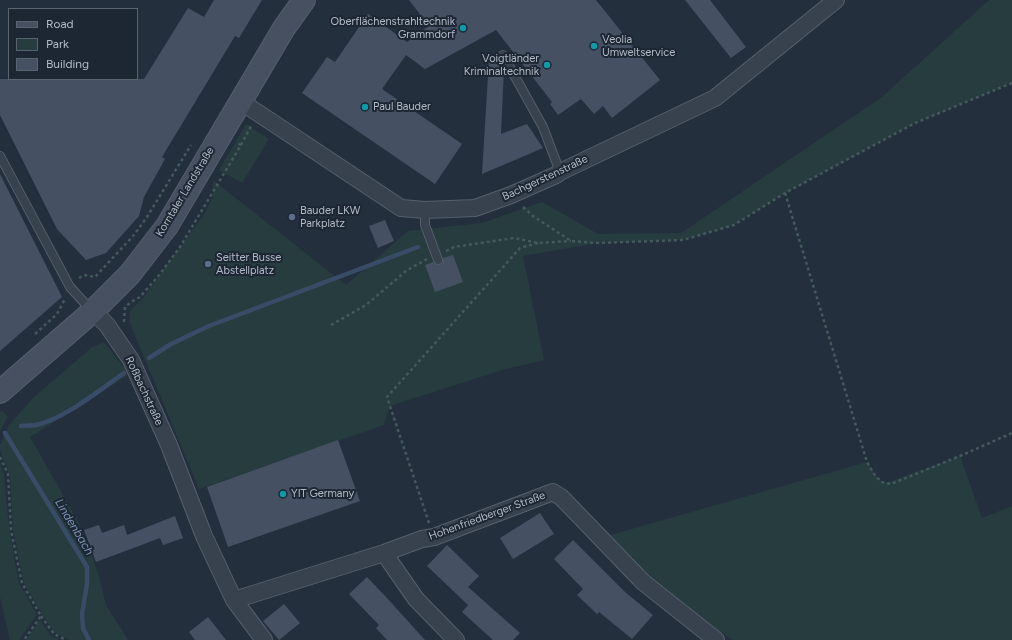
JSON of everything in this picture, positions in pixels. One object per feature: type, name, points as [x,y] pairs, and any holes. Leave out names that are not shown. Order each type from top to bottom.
[{"type":"main road","name":"Korntaler Landstraße","points":[[0,392],[93,311],[130,274],[166,226],[249,106],[284,28],[304,0]]},
{"type":"street","name":"Bachgerstenstraße","points":[[249,106],[401,208],[426,210],[475,208],[511,195],[556,175],[715,98],[836,0]]},
{"type":"street","name":"Roßbachstraße","points":[[93,311],[107,325],[131,360],[169,445],[204,536],[234,600],[264,640]]},
{"type":"street","name":"Hohenfriedberger Straße","points":[[234,600],[384,553],[422,539],[434,537],[553,492],[562,498],[643,582],[716,640]]},
{"type":"street","points":[[384,553],[416,598],[456,640]]},
{"type":"lane","points":[[503,55],[543,127],[560,172]]},
{"type":"lane","name":"Roßbachstraße","points":[[0,156],[70,287],[93,311]]},
{"type":"lane","points":[[426,210],[425,225],[438,260]]},
{"type":"path","points":[[511,195],[533,216],[572,241],[598,243],[683,240],[734,225],[785,193],[915,123],[1012,83]]},
{"type":"path","points":[[241,145],[249,106]]},
{"type":"path","points":[[785,193],[867,462],[881,482],[891,484],[1012,433]]},
{"type":"path","points":[[434,537],[387,397],[520,248],[538,243]]},
{"type":"path","points":[[0,457],[8,474],[11,530],[22,584],[40,616],[54,634],[66,640]]},
{"type":"path","points":[[24,640],[40,616]]},
{"type":"green space","points":[[989,0],[1012,0],[1012,83],[915,123],[785,193],[734,225],[683,240],[598,243],[523,256],[544,360],[502,370],[390,406],[384,425],[199,489],[129,321],[130,311],[142,299],[203,216],[213,197],[213,180],[346,285],[408,231],[482,223],[542,202],[598,234],[681,233],[882,97]]},
{"type":"green space","points":[[246,124],[269,139],[242,183],[219,170]]},
{"type":"green space","points":[[104,342],[125,369],[127,376],[30,437],[80,525],[98,573],[106,605],[128,640],[70,640],[55,633],[24,583],[13,530],[10,475],[0,451],[0,445],[9,425],[33,398],[92,347]]},
{"type":"green space","points":[[2,410],[8,417],[0,431],[0,412]]},
{"type":"green space","points":[[960,456],[982,518],[1012,506],[1012,640],[733,640],[699,617],[683,604],[652,578],[607,536],[867,462],[881,482],[886,483]]},
{"type":"green space","points":[[0,463],[4,474],[9,528],[19,583],[37,615],[19,640],[10,640],[0,597]]},
{"type":"green space","points":[[40,620],[51,636],[60,640],[26,640]]},
{"type":"building","points":[[214,0],[262,0],[239,38],[235,36],[162,157],[165,159],[144,197],[139,216],[106,253],[86,260],[57,229],[0,115],[0,79],[144,79],[188,8],[204,17]]},
{"type":"building","points":[[409,0],[596,0],[660,80],[612,118],[603,106],[594,114],[581,99],[558,115],[550,104],[552,102],[496,30],[425,69],[406,55],[382,89],[462,144],[435,184],[302,93],[327,57],[335,62],[368,14],[407,42],[429,26]]},
{"type":"building","points":[[685,0],[710,0],[746,47],[731,58]]},
{"type":"building","points":[[489,60],[500,61],[504,68],[501,134],[527,124],[543,148],[482,174]]},
{"type":"building","points":[[0,174],[62,297],[0,351]]},
{"type":"building","points":[[385,220],[394,241],[378,248],[369,226]]},
{"type":"building","points":[[453,255],[463,282],[435,292],[425,265],[433,262],[440,265],[443,258]]},
{"type":"building","name":"YIT Germany","points":[[338,440],[360,501],[228,547],[207,487]]},
{"type":"building","points":[[540,513],[554,534],[513,559],[500,538]]},
{"type":"building","points":[[175,516],[183,538],[163,545],[160,538],[96,562],[84,530],[99,525],[102,533],[124,525],[127,535]]},
{"type":"building","points":[[573,540],[625,592],[653,615],[632,639],[599,612],[597,614],[577,595],[583,589],[554,559]]},
{"type":"building","points":[[447,545],[479,576],[468,587],[520,633],[513,640],[493,640],[462,612],[468,605],[427,566]]},
{"type":"building","points":[[367,577],[425,640],[387,640],[376,628],[379,625],[349,594]]},
{"type":"building","points":[[284,604],[300,623],[279,640],[263,621]]},
{"type":"building","points":[[208,617],[226,640],[195,640],[189,632]]},
{"type":"waterway","points":[[149,358],[171,344],[209,326],[418,247]]},
{"type":"waterway","points":[[21,426],[36,425],[47,422],[70,411],[124,373]]},
{"type":"waterway","name":"Lindenbach","points":[[5,433],[87,567],[87,584],[82,614],[83,628],[89,640]]},
{"type":"place","name":"Oberflächenstrahltechnik Grammdorf","points":[[463,28]]},
{"type":"place","name":"Veolia Umweltservice","points":[[594,46]]},
{"type":"place","name":"Voigtländer Kriminaltechnik","points":[[547,65]]},
{"type":"place","name":"Paul Bauder","points":[[365,107]]},
{"type":"place","name":"Bauder LKW Parkplatz","points":[[292,217]]},
{"type":"place","name":"Seitter Busse Abstellplatz","points":[[208,264]]},
{"type":"place","name":"YIT Germany","points":[[283,494]]}]
